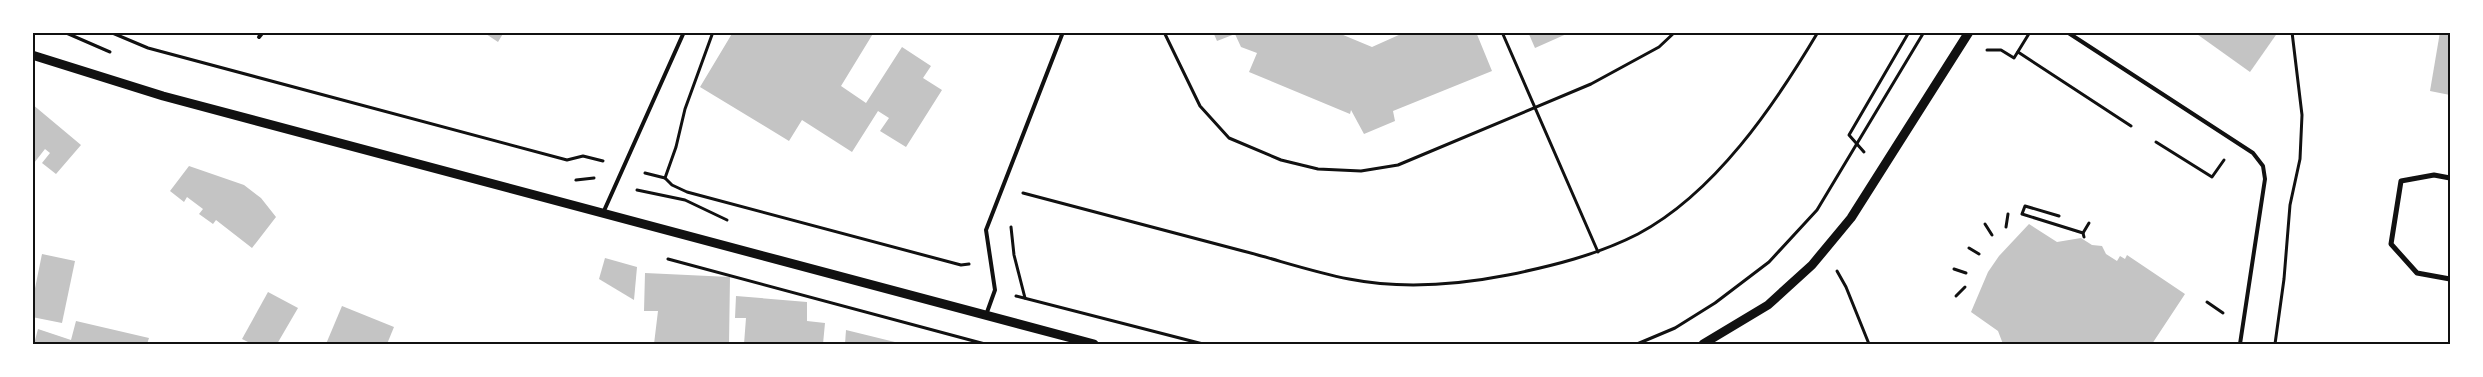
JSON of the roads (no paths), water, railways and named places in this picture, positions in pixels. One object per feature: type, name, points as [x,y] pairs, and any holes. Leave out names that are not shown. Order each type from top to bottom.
[{"type":"street","points":[[1703,344],[1768,305],[1812,265],[1851,218],[1969,32]]},
{"type":"street","points":[[32,55],[163,96],[1094,344]]},
{"type":"street","points":[[2450,178],[2434,175],[2401,181],[2390,244],[2418,273],[2450,279]]},
{"type":"lane","points":[[259,37],[263,32]]},
{"type":"lane","points":[[603,213],[684,32]]},
{"type":"lane","points":[[986,316],[995,290],[986,230],[1063,32]]},
{"type":"lane","points":[[2067,32],[2254,153],[2263,166],[2265,179],[2240,344]]}]
